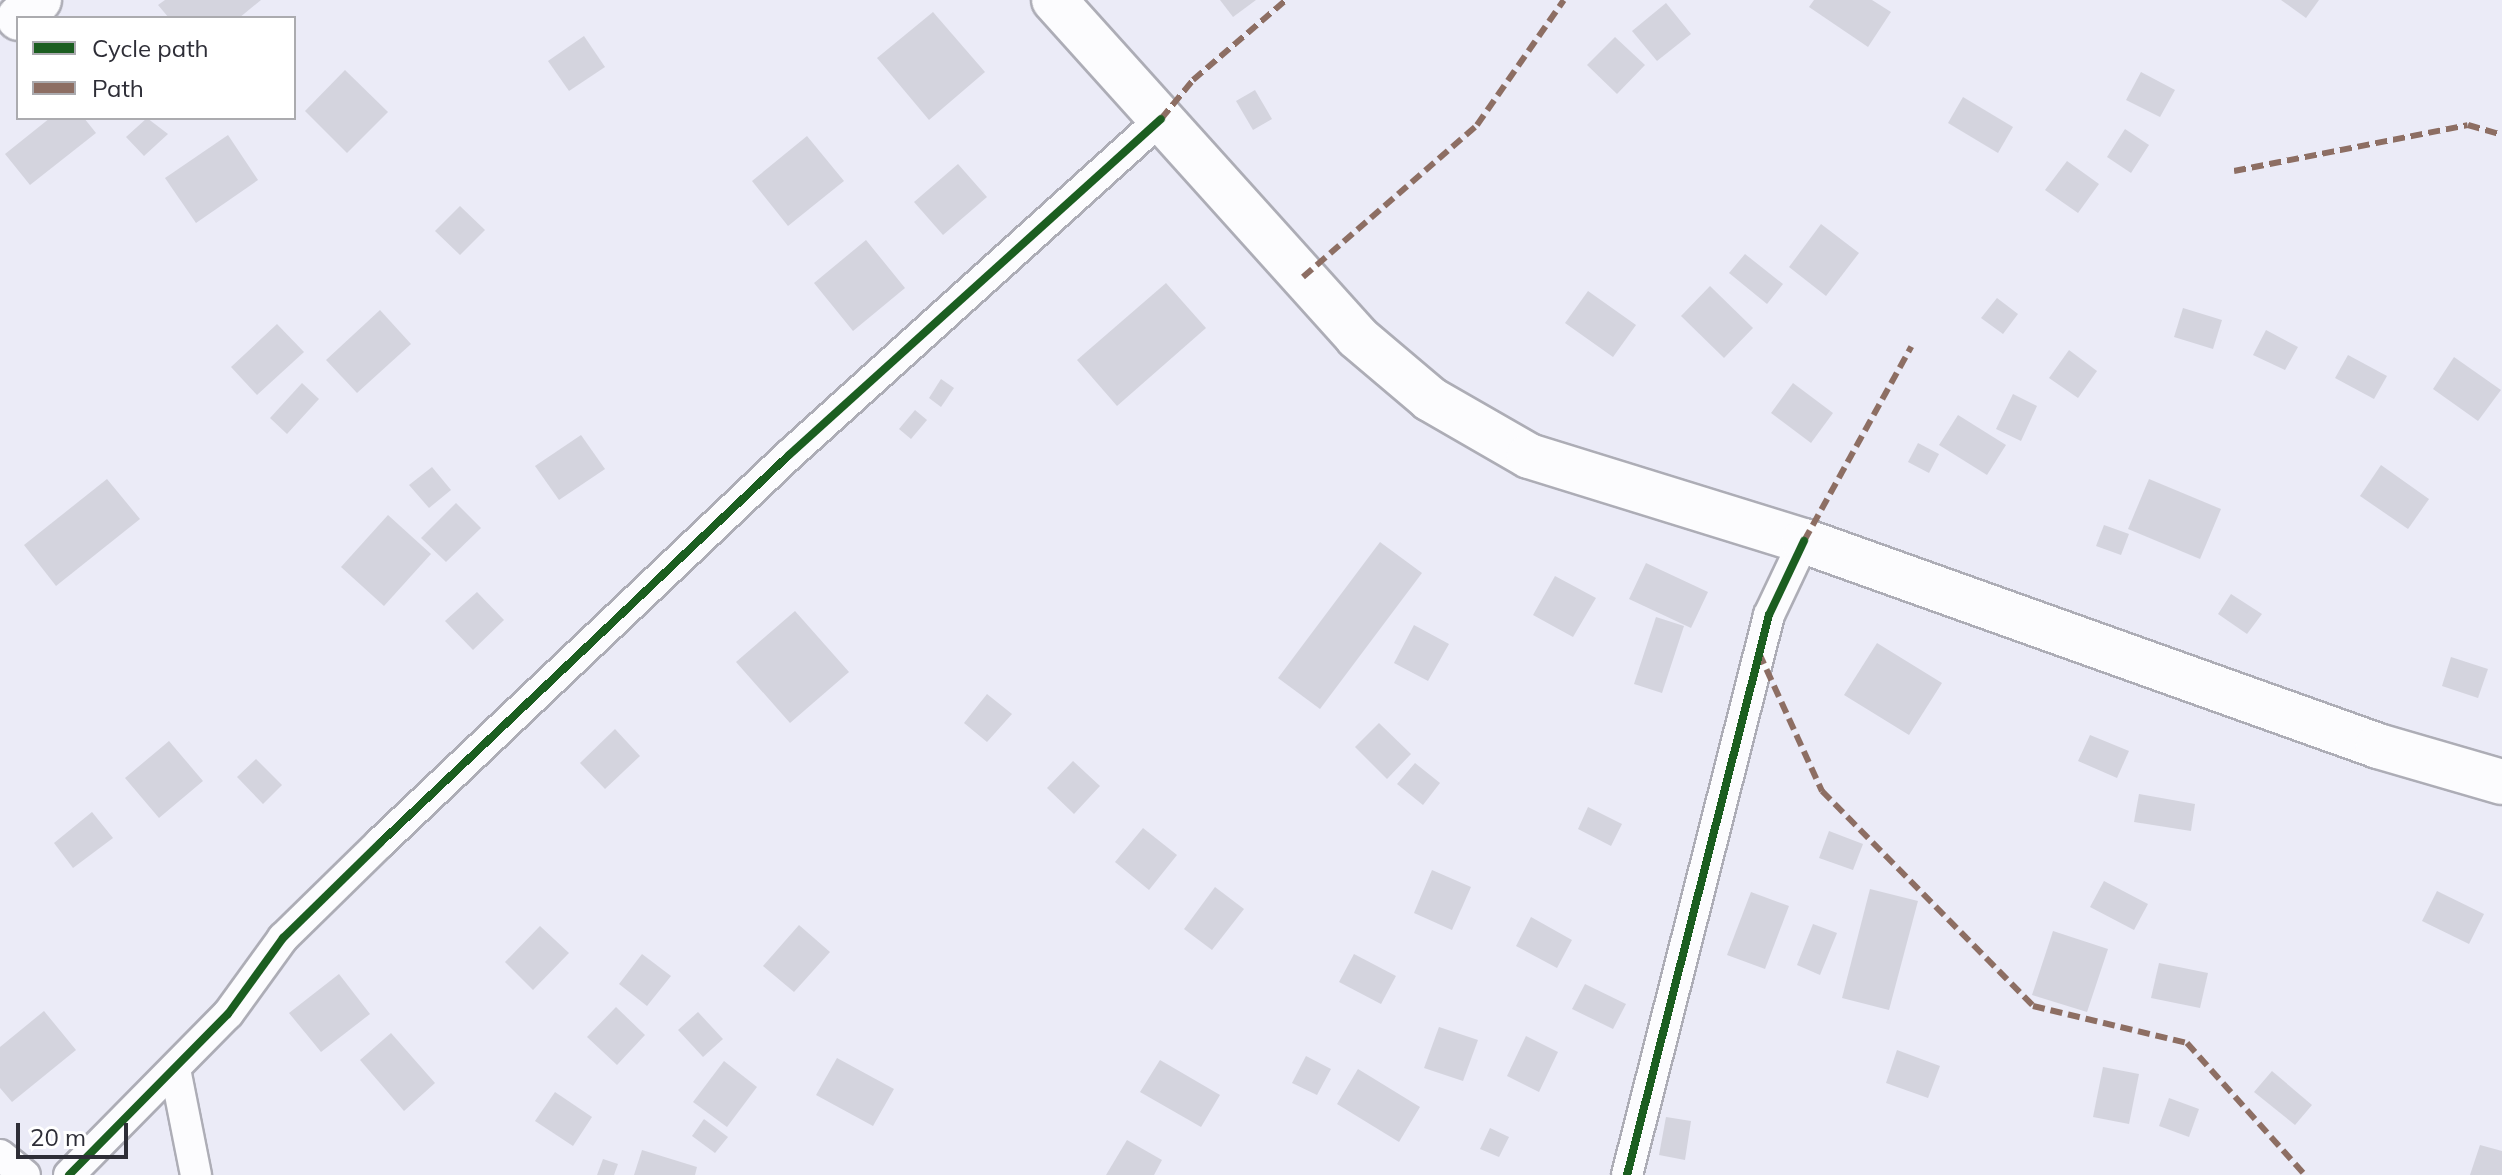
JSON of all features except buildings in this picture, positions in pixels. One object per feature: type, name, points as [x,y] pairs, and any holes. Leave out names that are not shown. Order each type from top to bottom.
[{"type":"main road","points":[[20,16],[39,0]]},
{"type":"main road","points":[[1054,0],[1357,337],[1430,399],[1529,456],[1804,541],[2378,746],[2502,782]]},
{"type":"main road","points":[[0,35],[16,20]]},
{"type":"street","points":[[69,1175],[228,1014],[283,938],[380,843],[789,455],[1161,119]]},
{"type":"street","points":[[1627,1175],[1769,615],[1804,541]]},
{"type":"street","points":[[175,1069],[196,1175]]},
{"type":"street","points":[[0,1155],[25,1175]]},
{"type":"marked path","points":[[1161,119],[1193,80],[1286,0]]},
{"type":"marked path","points":[[1303,277],[1477,125],[1564,0]]},
{"type":"marked path","points":[[2234,171],[2468,125],[2502,135]]},
{"type":"marked path","points":[[1804,541],[1911,347]]},
{"type":"marked path","points":[[1759,653],[1822,791],[2033,1006],[2187,1043],[2305,1175]]},
{"type":"cycle path","points":[[69,1175],[228,1014],[283,938],[380,843],[789,455],[1161,119]]},
{"type":"cycle path","points":[[1627,1175],[1769,615],[1804,541]]}]
